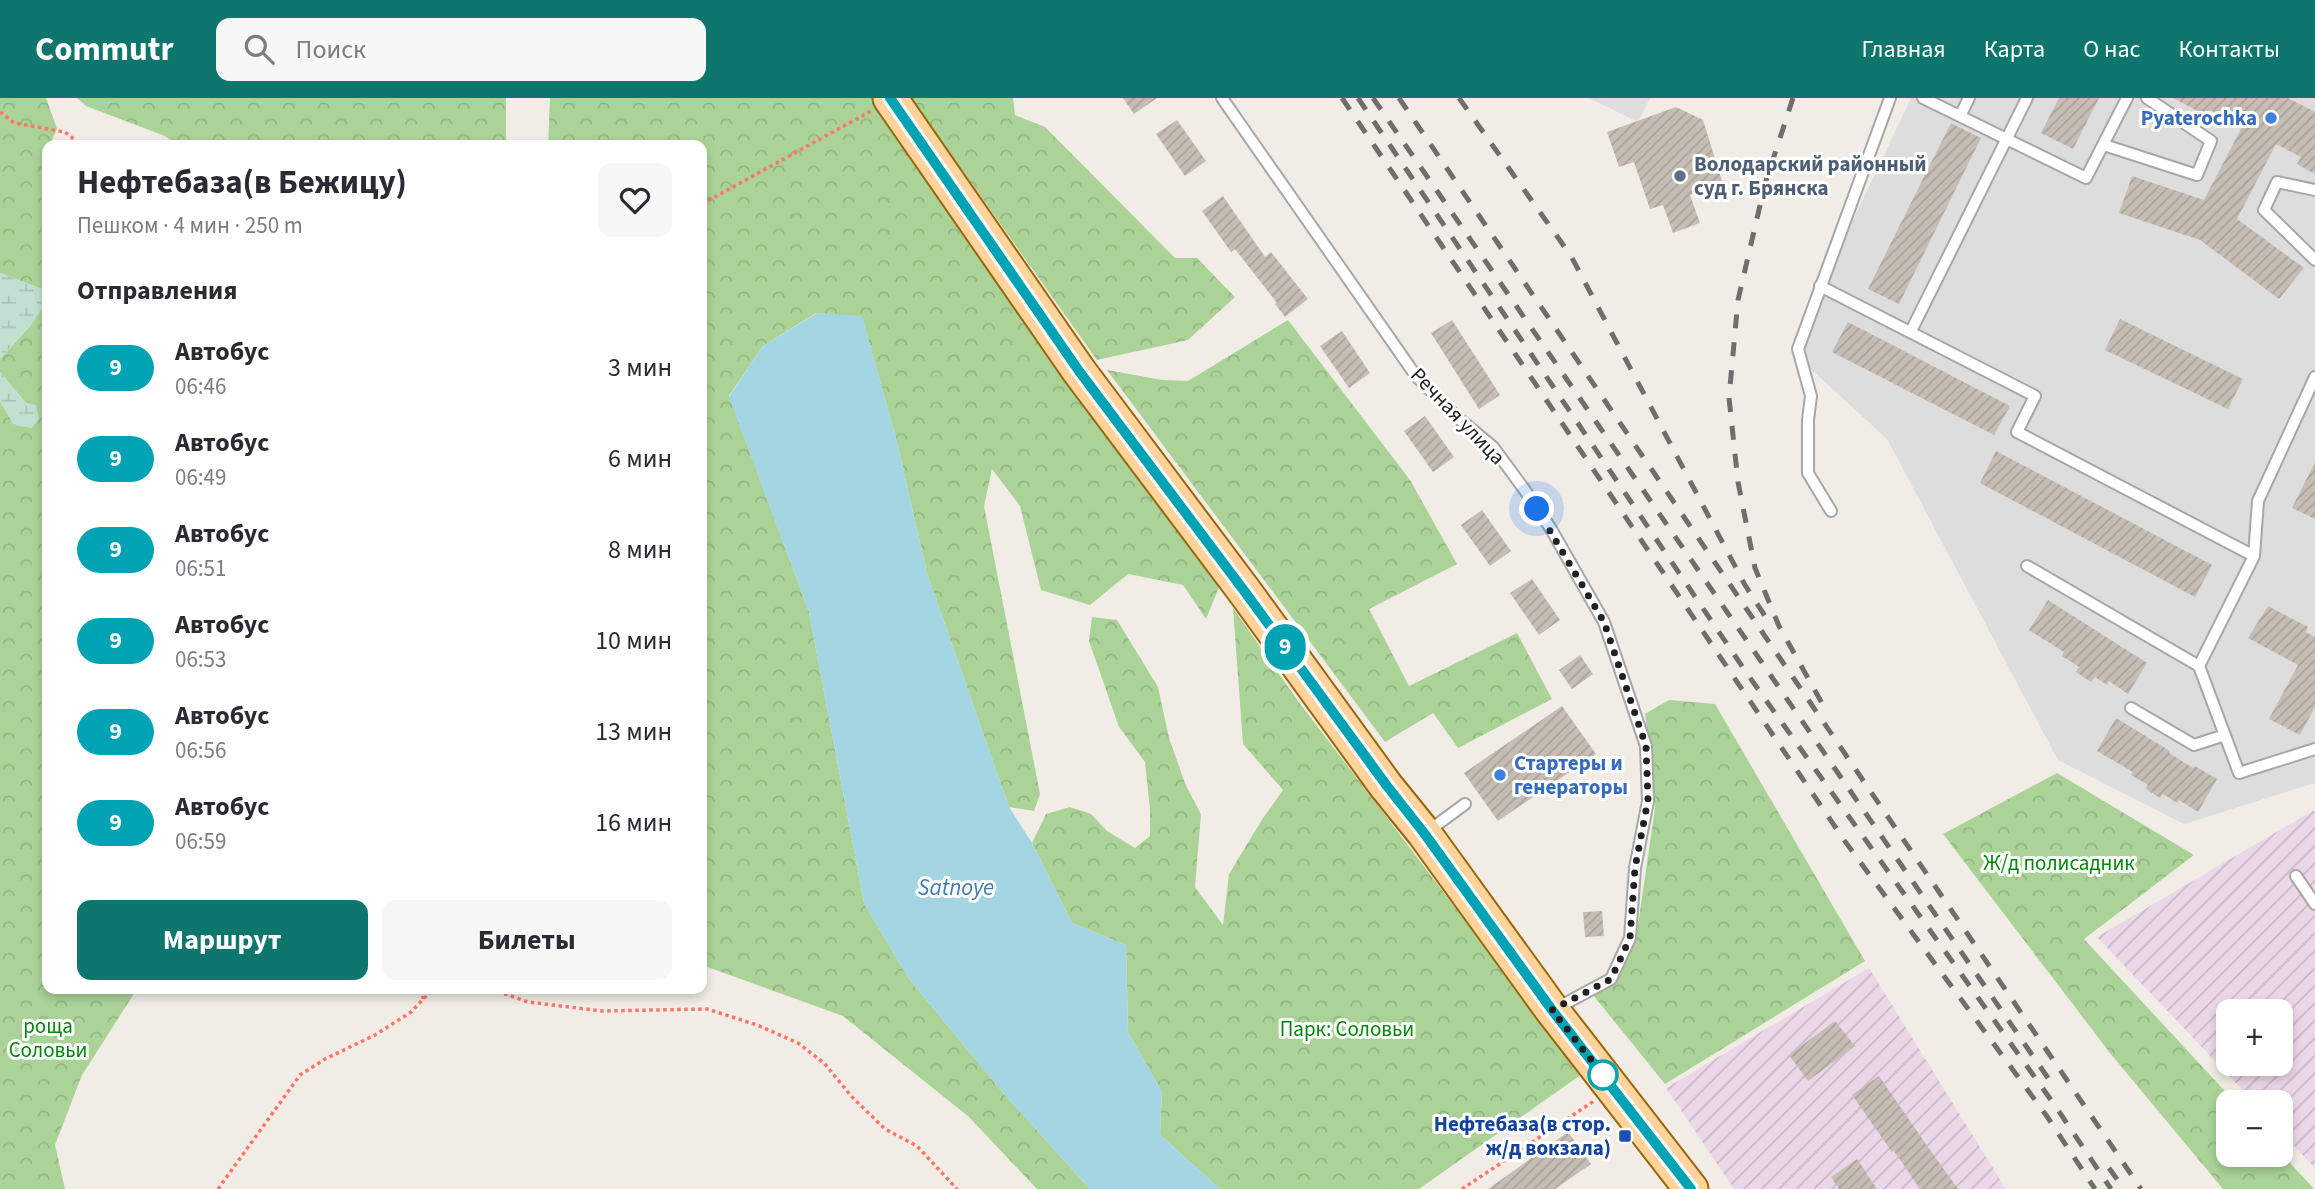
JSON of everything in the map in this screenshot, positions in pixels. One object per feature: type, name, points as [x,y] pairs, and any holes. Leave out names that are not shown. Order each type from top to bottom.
[{"type":"main road","points":[[891,99],[1079,371],[1424,833],[1552,1010],[1691,1189]]},
{"type":"lane","name":"Речная улица","points":[[1222,98],[1416,376],[1457,417],[1493,447],[1524,489],[1604,622],[1646,746],[1648,800],[1635,868],[1630,938],[1611,979],[1552,1010]]},
{"type":"lane","points":[[1831,511],[1808,473],[1811,396],[1798,349],[1890,98]]},
{"type":"lane","points":[[1923,98],[2087,178],[2127,98]]},
{"type":"lane","points":[[1960,116],[1969,98]]},
{"type":"lane","points":[[1911,331],[2027,98]]},
{"type":"lane","points":[[2104,145],[2197,175],[2211,141],[2147,98]]},
{"type":"lane","points":[[2315,190],[2277,182],[2264,210],[2315,260]]},
{"type":"lane","points":[[1820,286],[2035,396],[2017,432],[2254,556]]},
{"type":"lane","points":[[2199,666],[2254,556],[2258,500],[2315,377]]},
{"type":"lane","points":[[2027,566],[2199,666],[2239,773],[2315,749]]},
{"type":"lane","points":[[2131,708],[2194,745],[2225,735]]},
{"type":"lane","points":[[1424,833],[1465,804]]},
{"type":"lane","points":[[2296,876],[2315,904]]},
{"type":"path","points":[[707,201],[891,99]]},
{"type":"path","points":[[0,112],[13,123],[65,132],[75,140]]},
{"type":"path","points":[[423,994],[423,999]]},
{"type":"path","points":[[218,1189],[300,1075],[325,1059],[375,1035],[411,1012],[430,994]]},
{"type":"path","points":[[505,994],[528,1002],[602,1011],[706,1009],[757,1025],[798,1043],[824,1063],[852,1097],[885,1129],[917,1146],[957,1189]]},
{"type":"path","points":[[1462,1189],[1613,1088]]},
{"type":"shaded area","points":[[1589,98],[1650,98],[1638,122]]},
{"type":"shaded area","points":[[1911,98],[2315,98],[2315,783],[2184,824],[2058,760],[1887,439],[1791,351]]},
{"type":"shaded area","points":[[2314,810],[2315,1168],[2293,1145],[2293,1090],[2243,1090],[2229,1076],[2293,1076],[2293,999],[2216,999],[2216,1062],[2097,937]]},
{"type":"shaded area","points":[[1869,968],[2006,1189],[1734,1189],[1666,1088]]},
{"type":"green space","points":[[0,98],[46,98],[57,129],[52,140],[42,140],[42,289],[0,273]]},
{"type":"green space","points":[[77,98],[506,98],[506,140],[170,140],[86,106]]},
{"type":"green space","points":[[550,98],[873,98],[1224,575],[1206,619],[1183,585],[1128,574],[1090,605],[1041,590],[1020,506],[992,469],[984,506],[1040,794],[1034,811],[1009,807],[927,573],[896,438],[862,317],[816,313],[763,346],[729,396],[809,612],[864,903],[909,979],[1005,1095],[1090,1189],[1037,1189],[969,1117],[843,1016],[707,967],[707,140],[548,140]]},
{"type":"green space","points":[[911,98],[1013,98],[1015,115],[1045,127],[1175,258],[1197,258],[1235,297],[1188,340],[1097,360]]},
{"type":"green space","points":[[0,273],[42,289],[42,309],[0,359]]},
{"type":"green space","name":"роща Соловьи","points":[[42,306],[42,994],[134,994],[82,1075],[55,1145],[65,1189],[0,1189],[0,401],[14,425],[25,402],[0,372],[0,359],[30,326]]},
{"type":"green space","points":[[1288,320],[1410,480],[1457,564],[1369,609],[1409,686],[1517,633],[1552,699],[1458,748],[1433,713],[1385,742],[1107,370],[1162,380],[1188,381]]},
{"type":"green space","points":[[0,372],[25,402],[36,405],[39,419],[32,428],[14,425],[0,401]]},
{"type":"green space","name":"Парк: Соловьи","points":[[1233,608],[1298,701],[1582,1074],[1419,1189],[1220,1189],[1160,1135],[1162,1092],[1128,1032],[1126,945],[1072,923],[1032,843],[1046,814],[1070,807],[1091,814],[1107,831],[1135,848],[1150,836],[1145,762],[1119,727],[1089,641],[1092,617],[1117,620],[1158,687],[1169,738],[1186,786],[1201,814],[1195,887],[1223,925],[1229,874],[1283,790],[1243,744]]},
{"type":"green space","points":[[1669,700],[1715,704],[1865,961],[1665,1084],[1593,995],[1613,982],[1636,939],[1655,808],[1645,714]]},
{"type":"green space","name":"Ж/д полисадник","points":[[2057,773],[2194,855],[2084,939],[2224,1090],[2216,1090],[2216,1167],[2293,1166],[2314,1189],[2223,1189],[2110,1053],[1943,834]]},
{"type":"water","name":"Satnoye","points":[[817,313],[862,316],[896,438],[927,573],[1009,807],[1032,843],[1072,923],[1126,945],[1128,1032],[1162,1092],[1160,1135],[1220,1189],[1090,1189],[1005,1095],[909,979],[864,903],[809,612],[729,397],[763,346]]},
{"type":"building","points":[[1123,98],[1157,98],[1134,114]]},
{"type":"building","points":[[2059,98],[2099,98],[2073,149],[2041,133]]},
{"type":"building","points":[[2173,98],[2288,98],[2315,112],[2315,174],[2297,164],[2301,157],[2276,144],[2237,219],[2304,268],[2279,299],[2200,240],[2119,213],[2132,176],[2204,200],[2242,127],[2210,110],[2207,116]]},
{"type":"building","name":"Володарский районный суд г. Брянска","points":[[1676,107],[1703,120],[1723,184],[1690,195],[1700,223],[1673,233],[1663,205],[1650,209],[1634,162],[1619,167],[1607,132]]},
{"type":"building","points":[[1177,120],[1206,161],[1185,176],[1156,134]]},
{"type":"building","points":[[1951,123],[1981,138],[1899,304],[1868,289]]},
{"type":"building","points":[[1223,196],[1265,257],[1271,252],[1308,299],[1285,317],[1235,249],[1231,252],[1202,211]]},
{"type":"building","points":[[2120,319],[2243,379],[2228,409],[2105,350]]},
{"type":"building","points":[[1452,320],[1500,395],[1479,409],[1431,333]]},
{"type":"building","points":[[1848,322],[2010,406],[1994,435],[1832,352]]},
{"type":"building","points":[[1342,331],[1370,373],[1349,388],[1320,346]]},
{"type":"building","points":[[1425,416],[1454,457],[1433,472],[1404,431]]},
{"type":"building","points":[[1996,451],[2212,565],[2195,597],[1980,483]]},
{"type":"building","points":[[2315,462],[2315,519],[2292,508]]},
{"type":"building","points":[[1482,510],[1511,551],[1490,566],[1461,525]]},
{"type":"building","points":[[1532,579],[1560,620],[1539,635],[1510,593]]},
{"type":"building","points":[[2048,600],[2147,663],[2128,694],[2109,681],[2107,685],[2095,677],[2091,682],[2076,672],[2079,667],[2062,656],[2064,652],[2029,630]]},
{"type":"building","points":[[2268,606],[2308,627],[2306,632],[2315,637],[2315,707],[2300,735],[2269,719],[2298,665],[2248,638]]},
{"type":"building","points":[[1580,655],[1593,674],[1572,689],[1559,670]]},
{"type":"building","points":[[1562,706],[1596,754],[1498,821],[1464,773]]},
{"type":"building","points":[[2116,718],[2193,768],[2195,766],[2217,779],[2198,812],[2163,794],[2160,798],[2146,789],[2148,785],[2131,775],[2133,772],[2097,751]]},
{"type":"building","points":[[1602,911],[1604,936],[1585,937],[1583,912]]},
{"type":"building","points":[[1835,1021],[1855,1046],[1808,1081],[1789,1055]]},
{"type":"building","points":[[1879,1076],[1958,1189],[1920,1189],[1852,1095]]},
{"type":"building","points":[[1568,1132],[1591,1164],[1555,1189],[1488,1189]]},
{"type":"building","points":[[1857,1159],[1877,1189],[1839,1189],[1831,1177]]},
{"type":"railway","points":[[1342,98],[1844,840],[2046,1115],[2095,1189]]},
{"type":"railway","points":[[1358,98],[1748,675],[2056,1107],[2111,1189]]},
{"type":"railway","points":[[1373,98],[2048,1078]]},
{"type":"railway","points":[[1399,98],[2141,1189]]},
{"type":"railway","points":[[1459,98],[1571,256],[1745,585],[1772,627]]},
{"type":"railway","points":[[1793,98],[1765,184],[1738,300],[1729,398],[1738,482],[1755,568],[1779,626],[1828,714]]},
{"type":"railway","points":[[2109,1168],[2124,1189]]},
{"type":"bus line","name":"9","points":[[890,98],[1079,371],[1424,833],[1552,1010],[1691,1189]]},
{"type":"place","name":"Pyaterochka","points":[[2271,118]]},
{"type":"place","name":"Володарский районный суд г. Брянска","points":[[1680,176]]},
{"type":"place","name":"Стартеры и генераторы","points":[[1500,775]]},
{"type":"place","name":"Нефтебаза(в стор. ж/д вокзала)","points":[[1625,1136]]},
{"type":"route","points":[[1537,509],[1604,622],[1646,746],[1648,800],[1635,868],[1630,938],[1611,979],[1552,1010],[1603,1075]]}]
